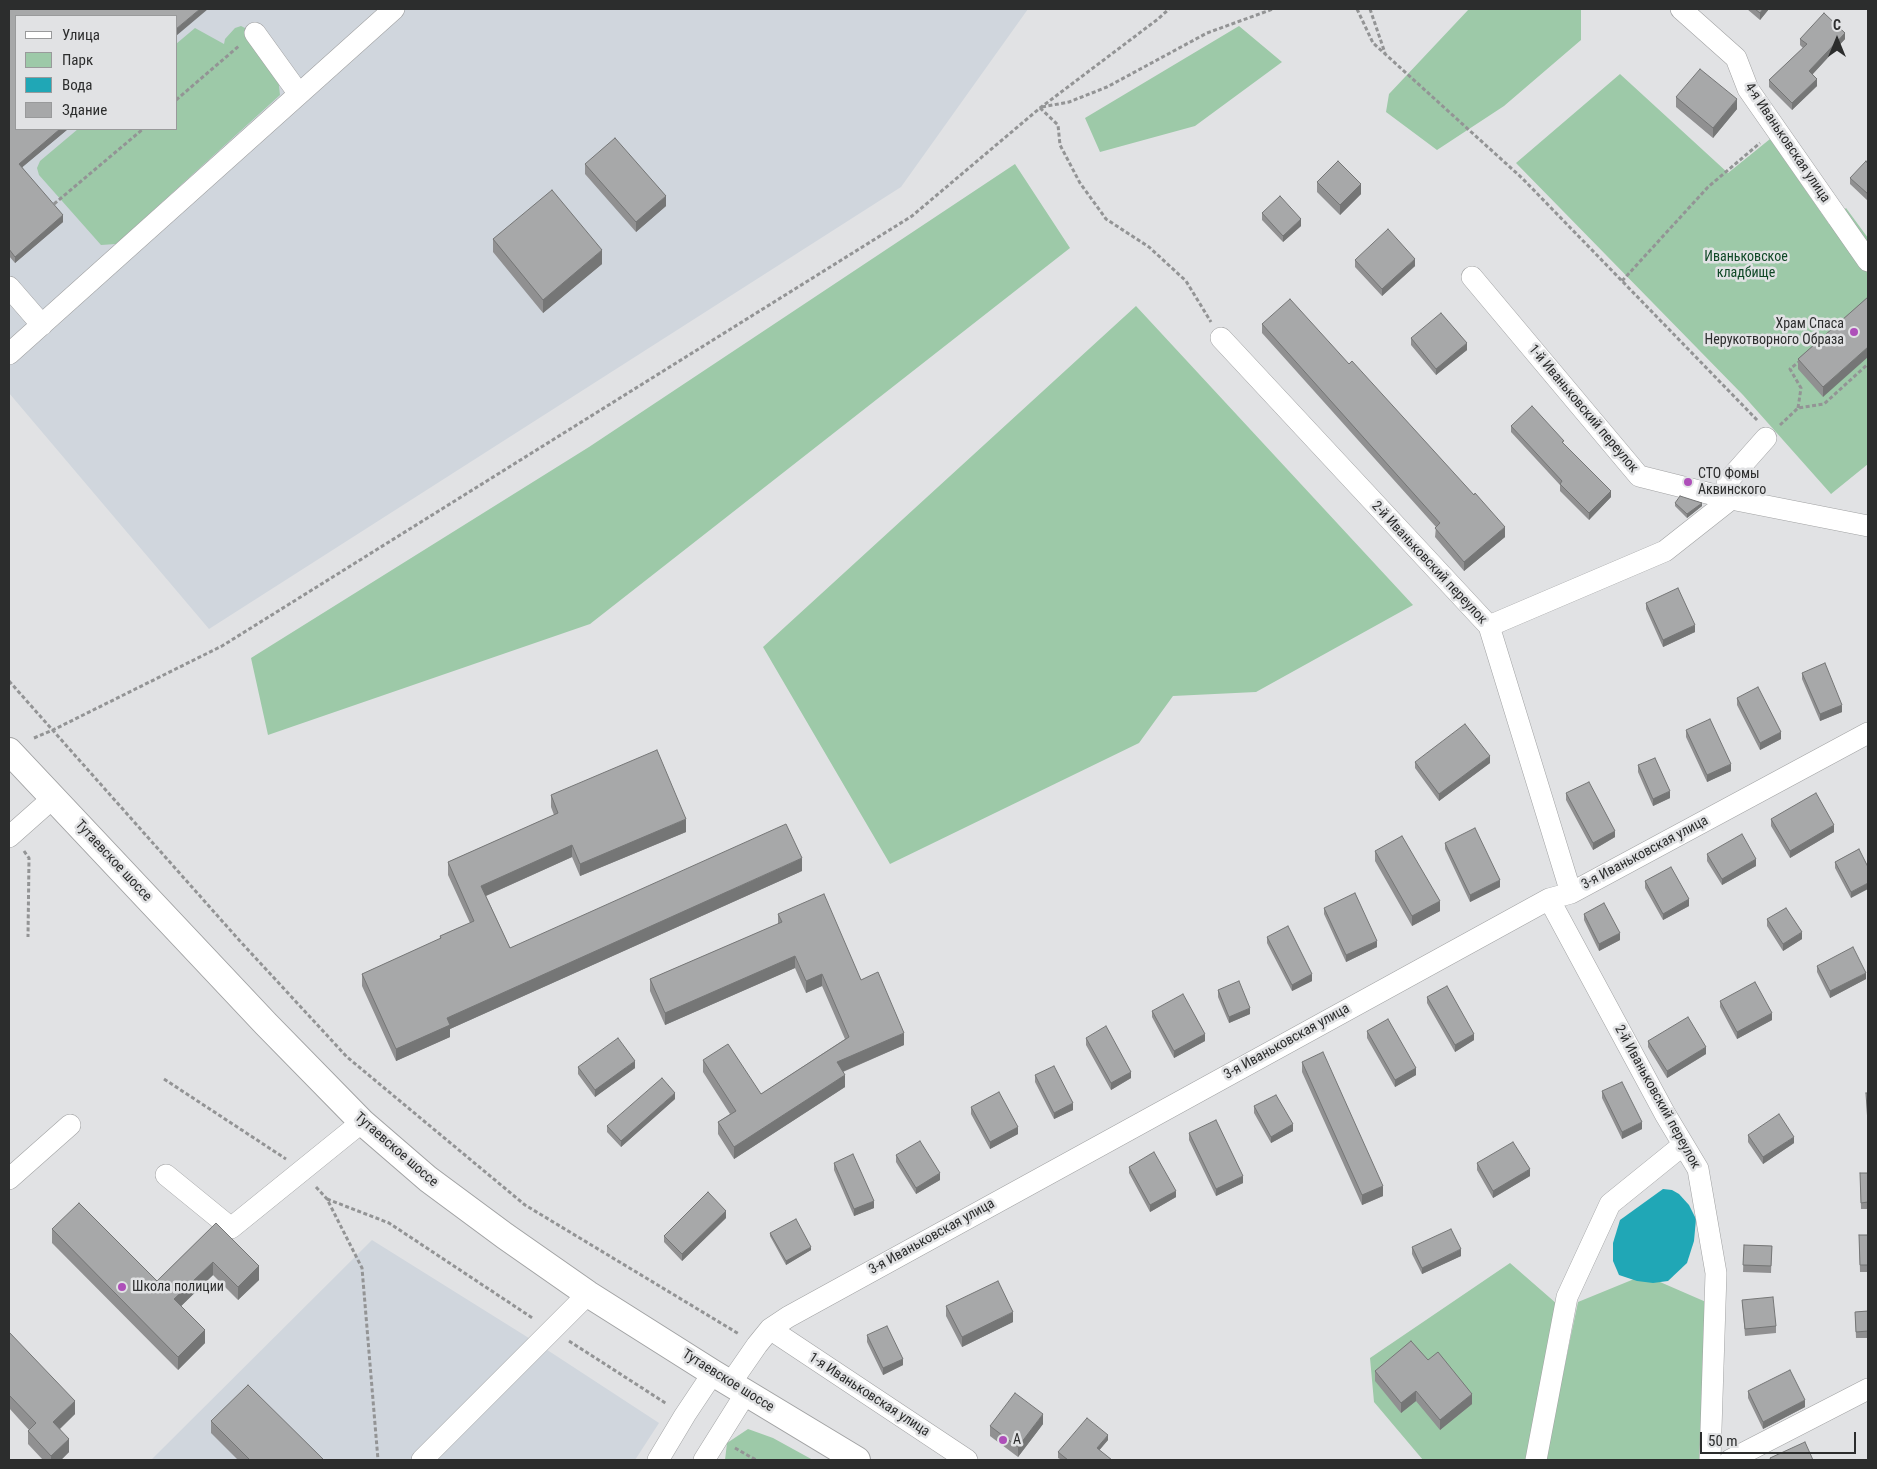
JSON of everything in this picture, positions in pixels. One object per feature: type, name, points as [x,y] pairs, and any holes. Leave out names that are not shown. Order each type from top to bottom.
[{"type":"main road","name":"Тутаевское шоссе","points":[[9,751],[266,1024],[362,1122],[428,1179],[588,1294],[857,1460]]},
{"type":"street","points":[[9,354],[394,9]]},
{"type":"street","name":"4-я Иваньковская улица","points":[[1681,9],[1736,58],[1748,89],[1868,261]]},
{"type":"street","points":[[255,33],[299,94]]},
{"type":"street","name":"1-й Иваньковский переулок","points":[[1472,277],[1639,476],[1731,499],[1868,526]]},
{"type":"street","points":[[9,287],[42,325]]},
{"type":"street","name":"2-й Иваньковский переулок","points":[[1221,338],[1488,626],[1571,893]]},
{"type":"street","points":[[1488,626],[1664,550],[1731,499],[1727,482],[1769,436]]},
{"type":"street","name":"3-я Иваньковская улица","points":[[730,1383],[770,1329],[796,1312],[1549,899],[1571,893],[1868,733]]},
{"type":"street","points":[[14,841],[53,798]]},
{"type":"street","name":"2-й Иваньковский переулок","points":[[1549,899],[1683,1145],[1698,1169],[1716,1273],[1710,1460]]},
{"type":"street","points":[[166,1175],[232,1228],[362,1122]]},
{"type":"street","points":[[9,1179],[70,1125]]},
{"type":"street","points":[[1536,1460],[1567,1297],[1606,1212],[1610,1204],[1683,1145]]},
{"type":"street","points":[[422,1460],[588,1294]]},
{"type":"street","name":"1-я Иваньковская улица","points":[[770,1329],[968,1460]]},
{"type":"street","points":[[658,1460],[685,1415],[730,1383]]},
{"type":"street","points":[[704,1460],[730,1383]]},
{"type":"street","points":[[1730,1460],[1868,1388]]},
{"type":"path","points":[[34,738],[222,646],[912,216],[1040,108],[1169,9]]},
{"type":"path","points":[[1040,108],[1069,102],[1107,87],[1208,33],[1272,9]]},
{"type":"path","points":[[1357,9],[1373,42],[1385,55],[1522,178],[1769,436],[1798,408],[1824,404],[1868,364]]},
{"type":"path","points":[[1370,9],[1385,55]]},
{"type":"path","points":[[178,98],[255,33]]},
{"type":"path","points":[[1040,108],[1058,125],[1060,145],[1064,153],[1080,183],[1106,219],[1149,247],[1186,281],[1221,338]]},
{"type":"path","points":[[1622,281],[1708,187],[1776,129]]},
{"type":"path","points":[[54,204],[142,130]]},
{"type":"path","points":[[1798,408],[1801,388],[1790,369],[1805,356]]},
{"type":"path","points":[[9,682],[347,1057],[525,1205],[742,1335]]},
{"type":"path","points":[[14,841],[29,858],[28,937]]},
{"type":"path","points":[[164,1079],[277,1152],[302,1171],[327,1199],[362,1268],[378,1460]]},
{"type":"path","points":[[327,1199],[389,1223],[685,1415]]},
{"type":"shaded area","points":[[9,9],[1028,9],[901,187],[209,629],[9,393]]},
{"type":"shaded area","points":[[372,1240],[532,1340],[659,1423],[635,1460],[151,1460]]},
{"type":"green space","points":[[1469,9],[1581,9],[1581,40],[1504,106],[1437,150],[1386,112],[1389,94]]},
{"type":"green space","points":[[241,26],[245,28],[256,42],[278,77],[280,95],[116,244],[101,245],[39,175],[37,168],[40,161],[77,130],[178,130],[178,42],[195,28],[224,44],[225,39],[235,28]]},
{"type":"green space","points":[[1239,26],[1282,62],[1195,126],[1100,152],[1085,118]]},
{"type":"green space","name":"Иваньковское кладбище","points":[[1620,74],[1728,173],[1770,139],[1829,224],[1846,208],[1868,238],[1868,464],[1831,494],[1743,395],[1516,163]]},
{"type":"green space","points":[[1015,164],[1070,248],[590,624],[268,735],[251,658],[589,447]]},
{"type":"green space","points":[[1136,306],[1413,605],[1256,692],[1173,696],[1139,743],[890,864],[763,647]]},
{"type":"green space","points":[[1510,1263],[1557,1304],[1526,1460],[1423,1460],[1374,1402],[1370,1358]]},
{"type":"green space","points":[[1644,1275],[1706,1302],[1703,1460],[1545,1460],[1578,1302]]},
{"type":"green space","points":[[748,1429],[773,1438],[813,1460],[725,1460],[727,1443]]},
{"type":"water","points":[[1663,1189],[1672,1190],[1679,1194],[1689,1205],[1696,1219],[1694,1241],[1687,1263],[1668,1281],[1653,1283],[1637,1281],[1619,1275],[1613,1261],[1613,1243],[1620,1220]]},
{"type":"building","points":[[9,9],[200,9],[178,27],[178,15],[15,15],[15,130],[59,130],[19,164],[63,215],[15,257],[9,249]]},
{"type":"building","points":[[1755,9],[1763,9],[1760,13]]},
{"type":"building","points":[[1824,13],[1845,33],[1809,71],[1817,79],[1792,103],[1769,80],[1807,44],[1800,39]]},
{"type":"building","points":[[1700,69],[1737,99],[1713,128],[1676,97]]},
{"type":"building","points":[[615,138],[666,196],[636,222],[585,164]]},
{"type":"building","points":[[1338,161],[1361,184],[1340,205],[1317,182]]},
{"type":"building","points":[[1866,161],[1868,164],[1868,194],[1850,178]]},
{"type":"building","points":[[552,190],[602,250],[543,300],[493,239]]},
{"type":"building","points":[[1280,196],[1301,219],[1283,236],[1262,213]]},
{"type":"building","points":[[1388,229],[1415,259],[1382,289],[1355,260]]},
{"type":"building","name":"Храм Спаса Нерукотворного Образа","points":[[1868,297],[1868,347],[1823,387],[1798,359]]},
{"type":"building","points":[[1290,299],[1349,364],[1352,361],[1505,527],[1464,562],[1435,528],[1440,523],[1262,324]]},
{"type":"building","points":[[1441,313],[1467,343],[1436,369],[1411,338]]},
{"type":"building","points":[[1532,406],[1564,441],[1562,442],[1611,491],[1589,513],[1560,484],[1562,481],[1511,426]]},
{"type":"building","points":[[1680,496],[1702,503],[1687,514],[1675,503]]},
{"type":"building","points":[[1678,588],[1695,625],[1663,640],[1646,603]]},
{"type":"building","points":[[1825,663],[1842,705],[1820,714],[1802,673]]},
{"type":"building","points":[[1758,687],[1781,732],[1760,743],[1737,698]]},
{"type":"building","points":[[1710,719],[1731,764],[1707,775],[1686,730]]},
{"type":"building","points":[[1465,724],[1490,756],[1439,794],[1415,762]]},
{"type":"building","points":[[657,750],[686,819],[580,864],[572,845],[481,886],[510,948],[786,824],[802,858],[447,1018],[450,1025],[396,1049],[362,974],[474,921],[448,862],[558,813],[551,795]]},
{"type":"building","points":[[1655,758],[1670,791],[1653,799],[1638,765]]},
{"type":"building","points":[[1589,782],[1615,831],[1593,843],[1566,793]]},
{"type":"building","points":[[1816,793],[1834,825],[1790,851],[1771,819]]},
{"type":"building","points":[[1475,828],[1500,880],[1470,895],[1445,843]]},
{"type":"building","points":[[1742,834],[1756,859],[1722,879],[1707,854]]},
{"type":"building","points":[[1402,836],[1440,901],[1412,916],[1375,851]]},
{"type":"building","points":[[1859,849],[1868,867],[1868,883],[1851,892],[1835,862]]},
{"type":"building","points":[[1671,867],[1689,899],[1663,914],[1645,881]]},
{"type":"building","points":[[1355,893],[1377,941],[1346,955],[1324,908]]},
{"type":"building","points":[[824,894],[861,980],[878,972],[904,1033],[837,1062],[845,1075],[734,1147],[718,1122],[736,1111],[703,1060],[728,1044],[761,1094],[849,1037],[822,974],[806,981],[795,956],[665,1013],[650,979],[782,922],[778,914]]},
{"type":"building","points":[[1604,903],[1620,933],[1599,944],[1584,914]]},
{"type":"building","points":[[1786,908],[1802,932],[1783,944],[1767,919]]},
{"type":"building","points":[[1288,926],[1312,974],[1292,985],[1267,937]]},
{"type":"building","points":[[1853,947],[1866,973],[1830,991],[1817,966]]},
{"type":"building","points":[[1239,981],[1250,1008],[1229,1017],[1218,990]]},
{"type":"building","points":[[1755,982],[1772,1013],[1737,1032],[1720,1001]]},
{"type":"building","points":[[1447,986],[1474,1034],[1455,1045],[1427,997]]},
{"type":"building","points":[[1183,994],[1205,1034],[1174,1051],[1152,1011]]},
{"type":"building","points":[[1688,1017],[1706,1047],[1667,1071],[1648,1041]]},
{"type":"building","points":[[1388,1019],[1416,1068],[1395,1080],[1367,1031]]},
{"type":"building","points":[[1106,1026],[1131,1072],[1111,1083],[1086,1038]]},
{"type":"building","points":[[618,1038],[635,1061],[595,1090],[578,1067]]},
{"type":"building","points":[[1323,1052],[1383,1186],[1362,1195],[1302,1062]]},
{"type":"building","points":[[1054,1066],[1073,1103],[1054,1113],[1035,1075]]},
{"type":"building","points":[[662,1078],[675,1093],[621,1141],[607,1126]]},
{"type":"building","points":[[1622,1082],[1642,1122],[1622,1132],[1602,1091]]},
{"type":"building","points":[[999,1092],[1018,1127],[990,1142],[971,1107]]},
{"type":"building","points":[[1866,1093],[1868,1093],[1868,1123]]},
{"type":"building","points":[[1276,1095],[1293,1124],[1271,1137],[1254,1106]]},
{"type":"building","points":[[1779,1114],[1794,1137],[1763,1157],[1748,1135]]},
{"type":"building","points":[[1216,1120],[1243,1176],[1216,1189],[1189,1133]]},
{"type":"building","points":[[920,1141],[940,1173],[916,1188],[896,1155]]},
{"type":"building","points":[[1513,1142],[1530,1169],[1493,1191],[1477,1163]]},
{"type":"building","points":[[1154,1152],[1176,1191],[1150,1205],[1129,1167]]},
{"type":"building","points":[[853,1154],[874,1201],[854,1209],[834,1163]]},
{"type":"building","points":[[1860,1173],[1868,1173],[1868,1202],[1861,1203]]},
{"type":"building","points":[[708,1192],[726,1211],[682,1254],[664,1236]]},
{"type":"building","name":"Школа полиции","points":[[79,1203],[157,1281],[216,1223],[259,1266],[238,1287],[213,1262],[174,1299],[205,1330],[178,1357],[52,1229]]},
{"type":"building","points":[[796,1219],[811,1247],[786,1261],[770,1233]]},
{"type":"building","points":[[1451,1229],[1461,1249],[1422,1268],[1412,1247]]},
{"type":"building","points":[[1859,1235],[1868,1235],[1868,1265],[1860,1265]]},
{"type":"building","points":[[1744,1245],[1772,1246],[1771,1266],[1743,1265]]},
{"type":"building","points":[[998,1281],[1013,1312],[962,1337],[946,1306]]},
{"type":"building","points":[[1773,1297],[1776,1326],[1745,1329],[1742,1300]]},
{"type":"building","points":[[1868,1311],[1868,1331],[1856,1332],[1855,1312]]},
{"type":"building","points":[[887,1326],[903,1359],[883,1368],[867,1335]]},
{"type":"building","points":[[9,1332],[75,1401],[53,1422],[69,1439],[51,1456],[28,1431],[36,1423],[9,1395]]},
{"type":"building","points":[[1411,1341],[1428,1360],[1438,1352],[1472,1394],[1440,1420],[1416,1391],[1401,1403],[1375,1371]]},
{"type":"building","points":[[1790,1370],[1805,1400],[1763,1422],[1748,1391]]},
{"type":"building","points":[[248,1385],[324,1460],[250,1460],[211,1421]]},
{"type":"building","points":[[1015,1393],[1043,1414],[1018,1447],[990,1426]]},
{"type":"building","points":[[1087,1418],[1108,1435],[1097,1448],[1112,1460],[1068,1460],[1058,1452]]},
{"type":"building","points":[[1805,1442],[1813,1460],[1771,1460],[1770,1458]]},
{"type":"place","name":"Храм Спаса Нерукотворного Образа","points":[[1854,332]]},
{"type":"place","name":"СТО Фомы Аквинского","points":[[1688,482]]},
{"type":"place","name":"Школа полиции","points":[[122,1287]]},
{"type":"place","name":"А","points":[[1003,1440]]}]
